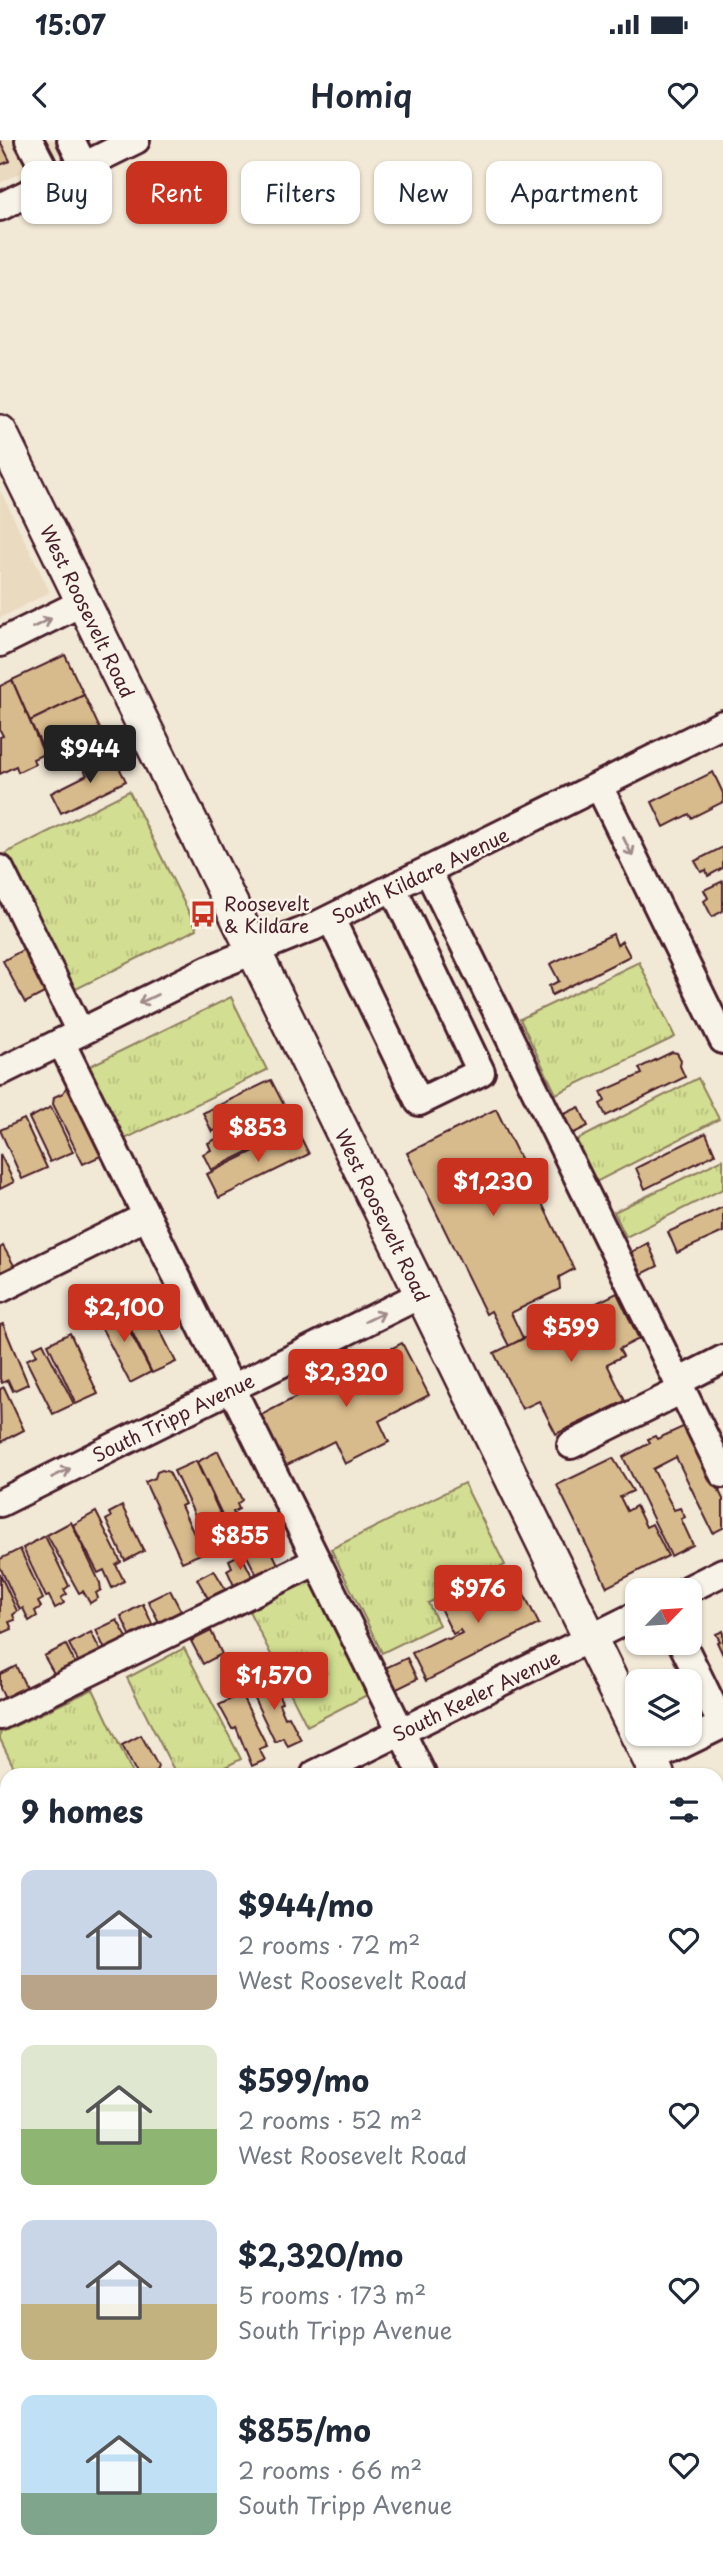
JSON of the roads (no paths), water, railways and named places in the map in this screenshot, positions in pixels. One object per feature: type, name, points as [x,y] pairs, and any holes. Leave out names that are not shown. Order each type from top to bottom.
[{"type":"main road","name":"West Roosevelt Road","points":[[0,432],[645,1750]]},
{"type":"street","points":[[29,140],[40,161]]},
{"type":"street","points":[[71,140],[81,161]]},
{"type":"street","points":[[93,161],[135,140]]},
{"type":"street","points":[[0,207],[21,197]]},
{"type":"street","points":[[0,643],[83,602]]},
{"type":"street","name":"South Kildare Avenue","points":[[0,1072],[209,969],[331,919],[723,724]]},
{"type":"street","points":[[598,786],[723,1040]]},
{"type":"street","points":[[0,869],[147,1216],[419,1768]]},
{"type":"street","points":[[428,871],[723,1474]]},
{"type":"street","points":[[331,919],[419,1102],[481,1072],[393,888]]},
{"type":"street","points":[[0,1289],[147,1216]]},
{"type":"street","name":"South Tripp Avenue","points":[[0,1503],[422,1294]]},
{"type":"street","points":[[571,1445],[680,1386],[723,1359]]},
{"type":"street","points":[[0,1716],[317,1561]]},
{"type":"street","points":[[702,1582],[723,1572]]},
{"type":"street","name":"South Keeler Avenue","points":[[326,1768],[625,1621]]},
{"type":"street","points":[[645,1750],[722,1725],[688,1656]]},
{"type":"place","name":"Roosevelt & Kildare","points":[[203,914]]}]
